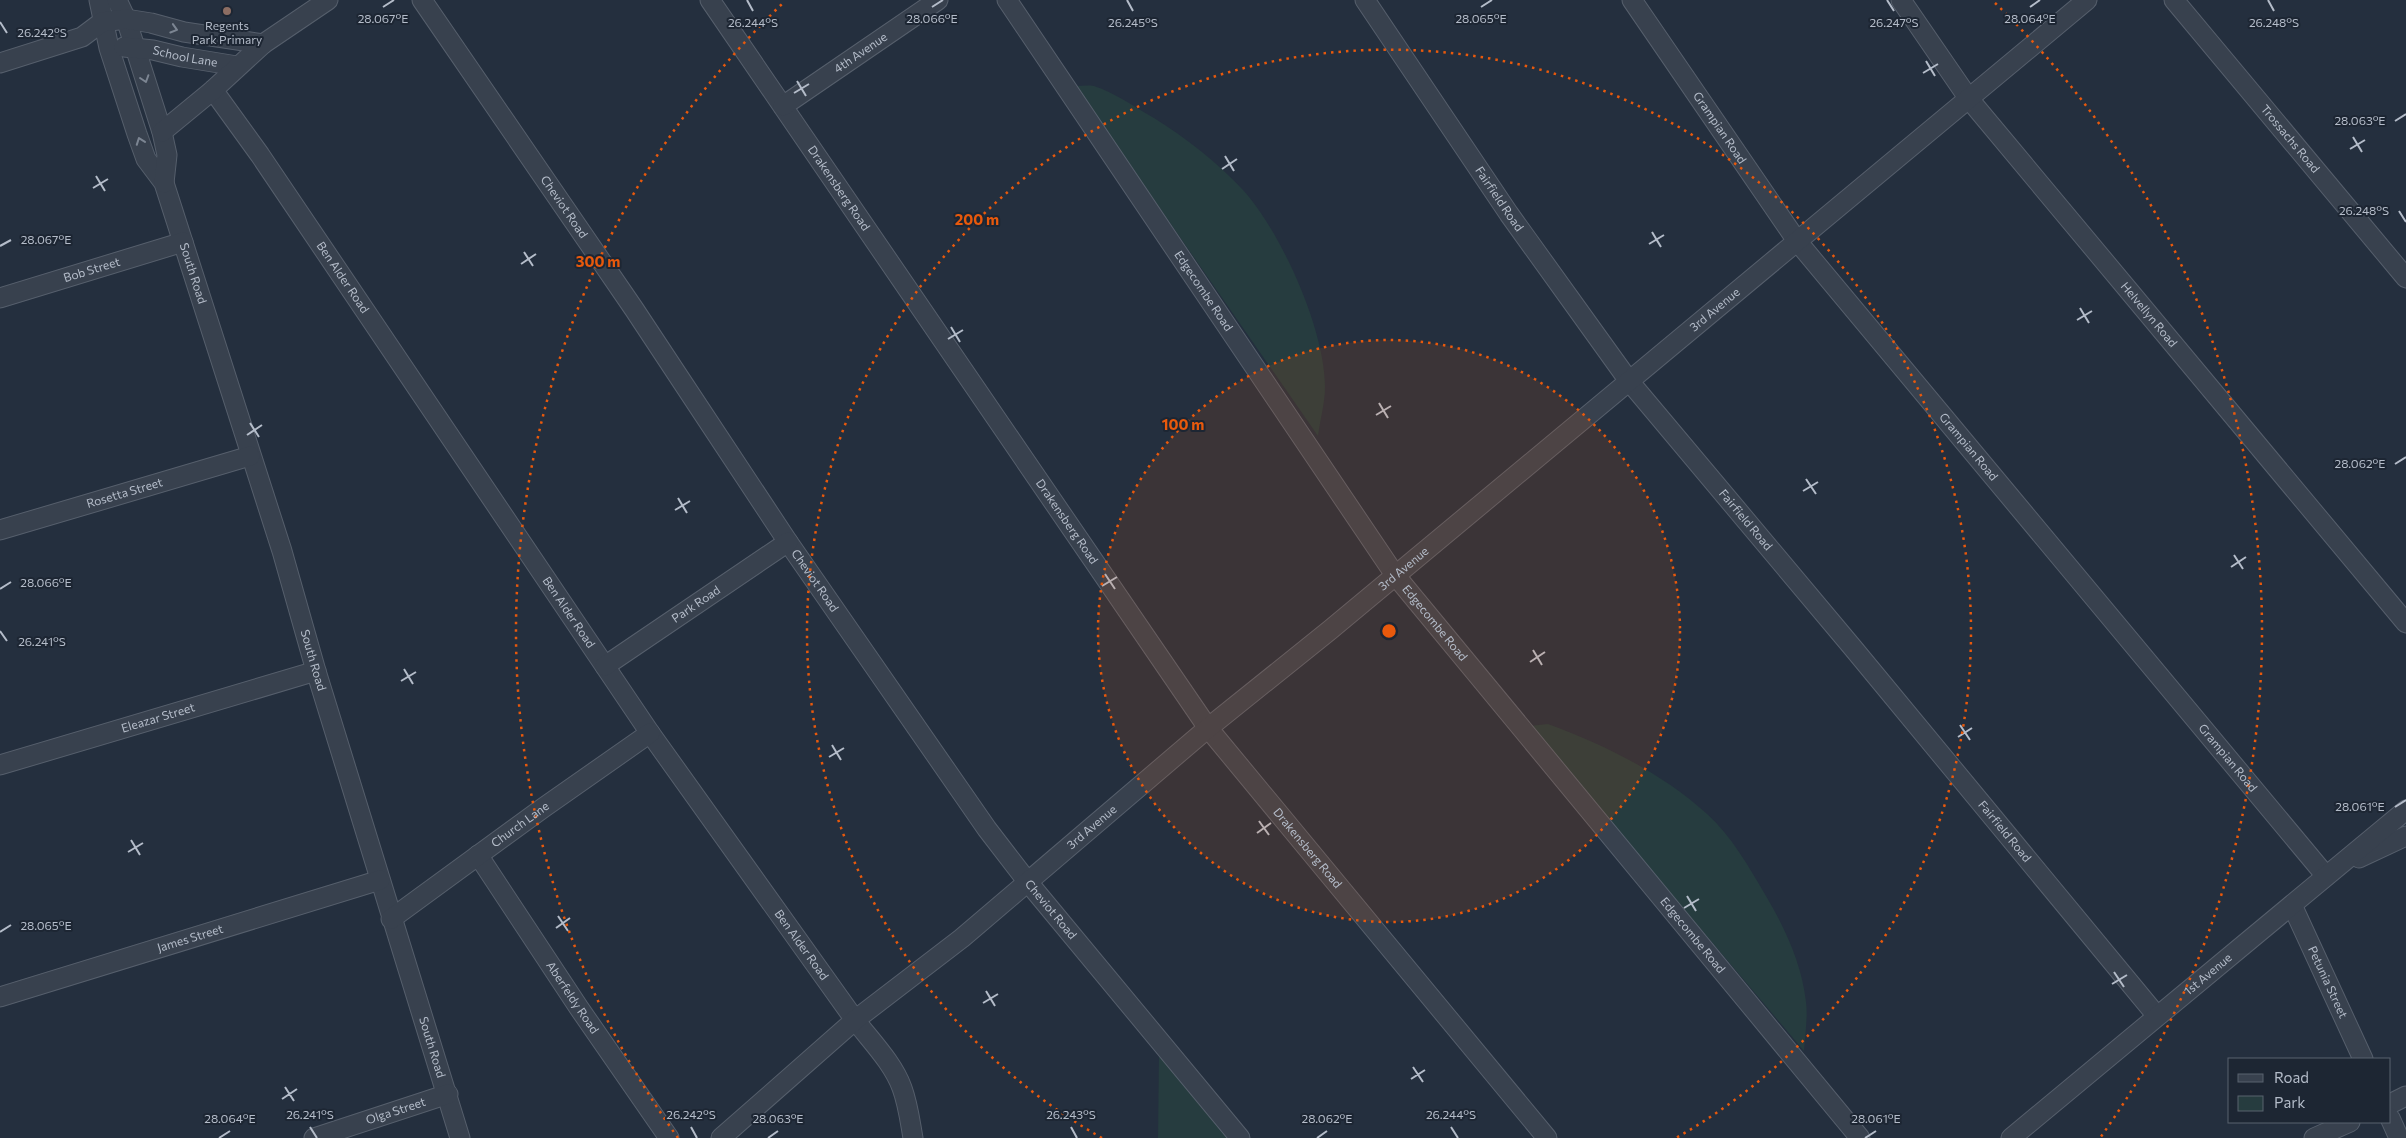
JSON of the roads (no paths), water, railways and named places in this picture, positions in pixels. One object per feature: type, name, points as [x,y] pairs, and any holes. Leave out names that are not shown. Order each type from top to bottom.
[{"type":"street","name":"South Road","points":[[99,0],[102,22],[109,48],[146,159],[164,183],[282,551],[391,919],[448,1094],[460,1138]]},
{"type":"street","name":"South Road","points":[[118,0],[126,18],[162,132],[167,155],[164,183]]},
{"type":"street","name":"School Lane","points":[[162,132],[213,90],[263,44],[328,0]]},
{"type":"street","name":"Cheviot Road","points":[[422,0],[634,309],[788,542],[987,829],[1027,881],[1240,1138]]},
{"type":"street","name":"Drakensberg Road","points":[[710,0],[1208,728],[1547,1138]]},
{"type":"street","name":"4th Avenue","points":[[783,106],[938,0]]},
{"type":"street","name":"Edgecombe Road","points":[[1007,0],[1395,575],[1860,1138]]},
{"type":"street","name":"Fairfield Road","points":[[1365,0],[1509,214],[1629,381],[1853,648],[2157,1016]]},
{"type":"street","name":"Grampian Road","points":[[1632,0],[1797,241],[2331,872]]},
{"type":"street","name":"Helvellyn Road","points":[[1901,0],[1969,99],[2406,623]]},
{"type":"street","name":"3rd Avenue","points":[[721,1138],[855,1020],[962,938],[1208,728],[2087,0]]},
{"type":"street","name":"Trossachs Road","points":[[2174,0],[2406,278]]},
{"type":"street","points":[[0,63],[82,37],[102,22],[126,18]]},
{"type":"street","name":"School Lane","points":[[126,18],[184,32],[263,44]]},
{"type":"street","points":[[82,37],[109,48]]},
{"type":"street","name":"School Lane","points":[[109,48],[134,47],[237,66]]},
{"type":"street","name":"Ben Alder Road","points":[[213,90],[260,155],[650,733],[889,1065],[902,1086],[909,1109],[913,1138]]},
{"type":"street","name":"Bob Street","points":[[0,298],[183,242]]},
{"type":"street","name":"Rosetta Street","points":[[0,530],[250,456]]},
{"type":"street","name":"Park Road","points":[[605,666],[788,542]]},
{"type":"street","name":"Eleazar Street","points":[[0,765],[316,671]]},
{"type":"street","name":"Church Lane","points":[[391,919],[650,733]]},
{"type":"street","name":"1st Avenue","points":[[2011,1138],[2406,810]]},
{"type":"street","points":[[2331,872],[2406,836]]},
{"type":"street","name":"Aberfeldy Road","points":[[478,855],[669,1138]]},
{"type":"street","name":"James Street","points":[[0,997],[380,880]]},
{"type":"street","name":"Petunia Street","points":[[2292,905],[2363,1058]]},
{"type":"street","name":"Olga Street","points":[[314,1138],[448,1094]]},
{"type":"street","points":[[2391,1104],[2406,1096]]},
{"type":"street","points":[[2391,1120],[2399,1138]]},
{"type":"street","points":[[2314,1138],[2348,1123]]},
{"type":"place","name":"Regents Park Primary","points":[[227,11]]}]
